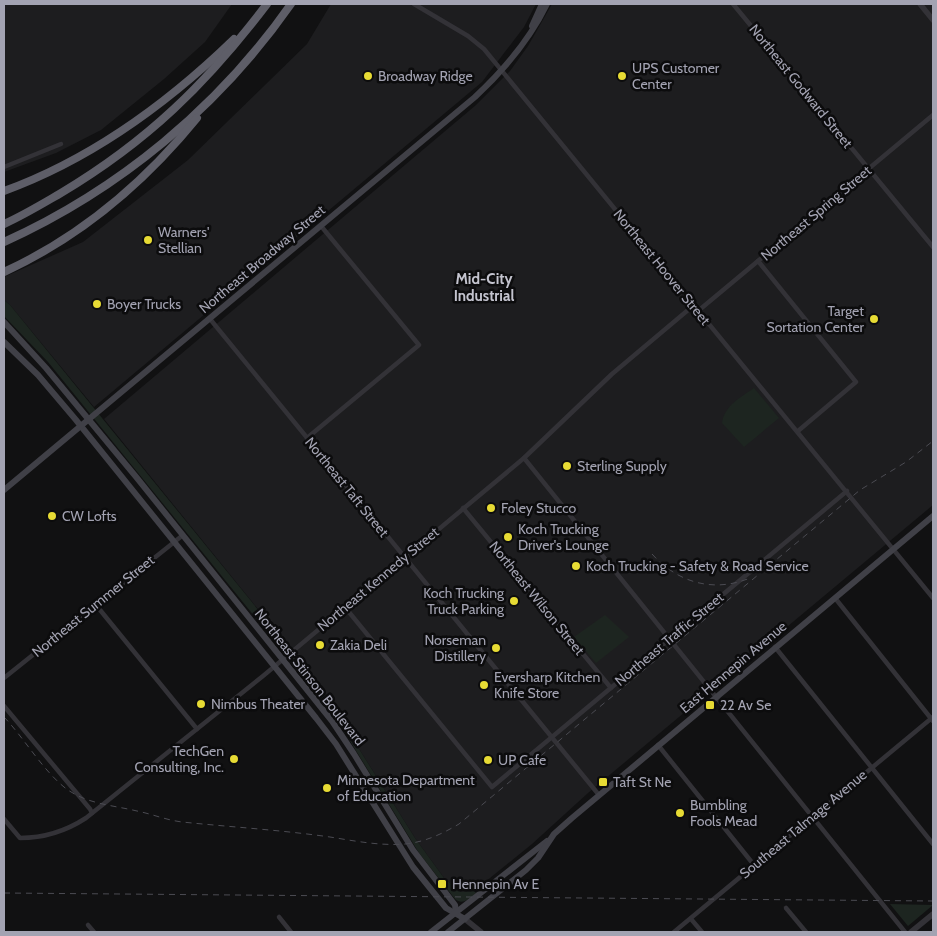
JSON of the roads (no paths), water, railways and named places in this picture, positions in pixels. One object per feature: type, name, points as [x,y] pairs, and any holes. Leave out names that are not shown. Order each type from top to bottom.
[{"type":"highway","points":[[4,224],[90,175],[148,133],[208,77],[267,4]]},
{"type":"highway","points":[[4,272],[63,241],[107,210],[140,180],[175,145],[210,101],[262,44],[291,4]]},
{"type":"highway","points":[[4,191],[32,181],[92,151],[149,113],[205,66],[258,17]]},
{"type":"highway","points":[[4,242],[38,225],[102,188],[164,142],[210,101]]},
{"type":"main road","name":"Northeast Broadway Street","points":[[526,38],[542,4]]},
{"type":"main road","name":"Northeast Broadway Street","points":[[4,490],[468,103],[502,71],[538,22],[548,4]]},
{"type":"main road","name":"Northeast Stinson Boulevard","points":[[4,322],[46,368],[183,535],[341,733],[414,850],[455,905],[456,912],[446,908],[413,867],[336,744],[274,665],[38,375],[4,342]]},
{"type":"main road","name":"East Hennepin Avenue","points":[[431,932],[550,838],[566,822],[933,516]]},
{"type":"main road","name":"East Hennepin Avenue","points":[[448,932],[526,870],[538,858],[550,838]]},
{"type":"main road","points":[[456,912],[465,919]]},
{"type":"street","name":"Northeast Hoover Street","points":[[414,4],[476,42],[502,71],[933,598]]},
{"type":"street","name":"Northeast Godward Street","points":[[733,4],[933,248]]},
{"type":"street","points":[[920,4],[933,20]]},
{"type":"street","name":"Northeast Spring Street","points":[[698,311],[933,115]]},
{"type":"street","points":[[4,166],[61,144]]},
{"type":"street","points":[[307,438],[419,345],[321,226]]},
{"type":"street","points":[[758,262],[856,382],[798,431]]},
{"type":"street","name":"Northeast Kennedy Street","points":[[4,819],[20,838],[36,837],[59,832],[78,823],[92,813],[197,729],[524,458],[612,374],[694,305]]},
{"type":"street","name":"Northeast Taft Street","points":[[210,319],[599,795]]},
{"type":"street","points":[[524,458],[905,932]]},
{"type":"street","name":"Northeast Traffic Street","points":[[344,606],[492,787],[847,491]]},
{"type":"street","name":"Northeast Wilson Street","points":[[463,508],[611,688]]},
{"type":"street","name":"Northeast Summer Street","points":[[4,678],[183,535]]},
{"type":"street","points":[[835,598],[933,719]]},
{"type":"street","points":[[96,605],[197,729]]},
{"type":"street","points":[[776,647],[933,844]]},
{"type":"street","points":[[4,706],[92,813]]},
{"type":"street","name":"Southeast Talmage Avenue","points":[[674,932],[872,767],[933,719]]},
{"type":"street","points":[[658,745],[754,866]]},
{"type":"street","points":[[786,908],[806,932]]},
{"type":"street","points":[[911,932],[933,914]]},
{"type":"street","points":[[279,917],[291,932]]},
{"type":"street","points":[[691,918],[702,932]]},
{"type":"street","points":[[465,919],[482,932]]},
{"type":"street","points":[[88,925],[94,932]]},
{"type":"railway","points":[[4,717],[56,780],[72,793],[90,800],[182,822],[293,832],[377,844],[405,844],[426,839],[459,824],[860,490],[906,462],[933,441]]},
{"type":"railway","points":[[652,554],[673,572],[697,582],[723,585],[750,578]]},
{"type":"railway","points":[[4,893],[933,901]]},
{"type":"place","name":"Broadway Ridge","points":[[368,76]]},
{"type":"place","name":"UPS Customer Center","points":[[622,76]]},
{"type":"place","name":"Warners' Stellian","points":[[148,240]]},
{"type":"place","name":"Boyer Trucks","points":[[97,304]]},
{"type":"place","name":"Target Sortation Center","points":[[874,319]]},
{"type":"place","name":"Sterling Supply","points":[[567,466]]},
{"type":"place","name":"Foley Stucco","points":[[491,508]]},
{"type":"place","name":"CW Lofts","points":[[52,516]]},
{"type":"place","name":"Koch Trucking Driver's Lounge","points":[[508,537]]},
{"type":"place","name":"Koch Trucking - Safety & Road Service","points":[[576,566]]},
{"type":"place","name":"Koch Trucking Truck Parking","points":[[514,601]]},
{"type":"place","name":"Zakia Deli","points":[[320,645]]},
{"type":"place","name":"Norseman Distillery","points":[[496,648]]},
{"type":"place","name":"Eversharp Kitchen Knife Store","points":[[484,685]]},
{"type":"place","name":"Nimbus Theater","points":[[201,704]]},
{"type":"place","name":"22 Av Se","points":[[710,705]]},
{"type":"place","name":"TechGen Consulting, Inc.","points":[[234,759]]},
{"type":"place","name":"UP Cafe","points":[[488,760]]},
{"type":"place","name":"Taft St Ne","points":[[603,782]]},
{"type":"place","name":"Minnesota Department of Education","points":[[327,788]]},
{"type":"place","name":"Bumbling Fools Mead","points":[[680,813]]},
{"type":"place","name":"Hennepin Av E","points":[[442,884]]},
{"type":"district","name":"Mid-City Industrial","points":[[484,288]]}]
